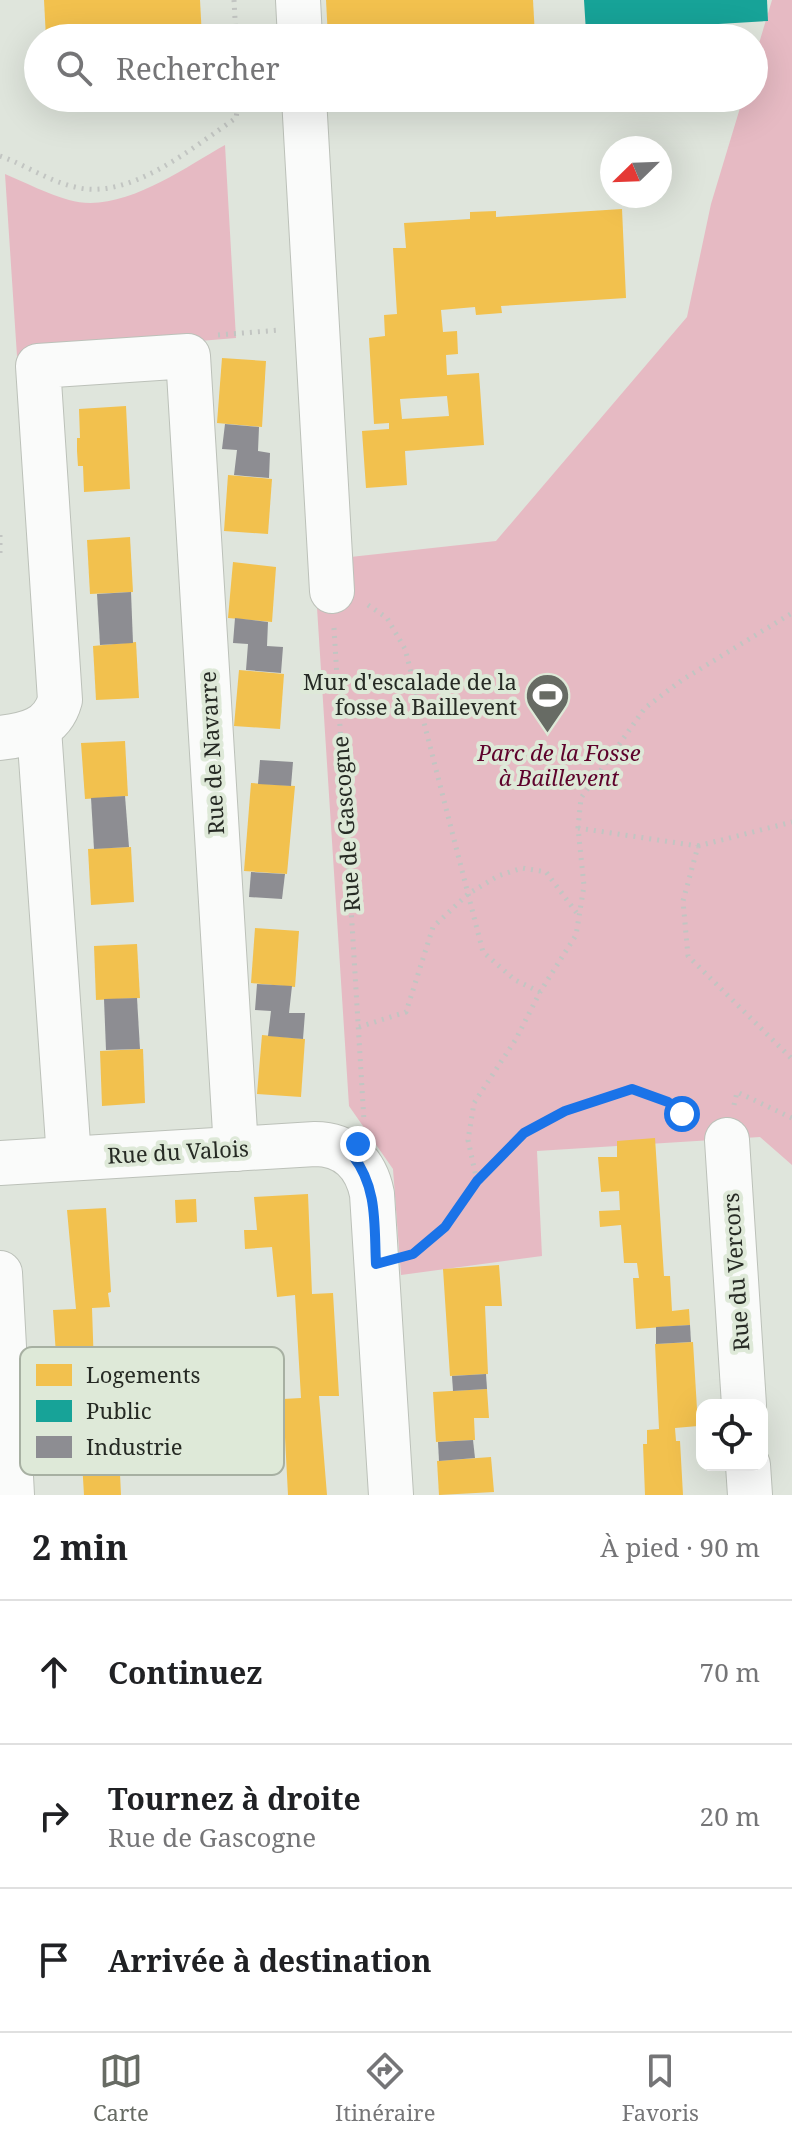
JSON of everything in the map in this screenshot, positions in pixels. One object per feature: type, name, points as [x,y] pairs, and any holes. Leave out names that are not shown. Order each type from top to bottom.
[{"type":"street","points":[[298,0],[299,24]]},
{"type":"street","points":[[305,112],[332,596]]},
{"type":"street","points":[[69,1158],[20,733],[57,711],[60,700],[38,366],[188,356]]},
{"type":"street","name":"Rue de Navarre","points":[[188,356],[236,1149]]},
{"type":"street","name":"Rue du Vercors","points":[[727,1140],[744,1399]]},
{"type":"street","name":"Rue du Valois","points":[[0,1163],[327,1144],[353,1156]]},
{"type":"street","points":[[353,1156],[370,1184],[391,1495]]},
{"type":"street","points":[[0,1273],[12,1495]]},
{"type":"street","points":[[748,1471],[750,1495]]},
{"type":"path","points":[[234,0],[235,24]]},
{"type":"path","points":[[0,156],[56,182],[78,188],[103,189],[160,169],[236,118],[237,112]]},
{"type":"path","points":[[188,356],[196,337],[317,327]]},
{"type":"path","points":[[0,535],[0,559]]},
{"type":"path","points":[[332,596],[367,604],[387,618],[405,649],[483,952],[515,980],[540,992]]},
{"type":"path","name":"Rue de Gascogne","points":[[332,596],[365,1105],[361,1133],[353,1156]]},
{"type":"path","points":[[477,1181],[468,1140],[474,1103],[516,1039],[540,992],[576,935],[584,886],[578,828],[581,798],[645,708],[682,680],[792,613]]},
{"type":"path","points":[[578,828],[698,846],[792,822]]},
{"type":"path","points":[[698,846],[683,901],[688,956],[792,1059]]},
{"type":"path","points":[[359,1027],[406,1012],[433,927],[468,894],[498,876],[522,868],[546,872],[579,916]]},
{"type":"path","points":[[376,1264],[413,1254],[445,1227],[477,1181],[524,1133],[565,1111],[632,1089],[668,1102],[682,1114],[727,1140]]},
{"type":"green space","name":"Parc de la Fosse à Baillevent","points":[[772,0],[792,0],[792,1165],[760,1137],[537,1151],[542,1256],[401,1275],[393,1169],[349,1106],[314,561],[496,541],[687,317],[711,204],[739,112],[768,112],[768,24],[765,24]]},
{"type":"green space","points":[[225,145],[236,338],[17,356],[5,174],[69,200],[89,203],[109,201],[150,187]]},
{"type":"building: Logements","points":[[44,0],[200,0],[201,24],[45,24]]},
{"type":"building: Logements","points":[[326,0],[533,0],[534,24],[327,24]]},
{"type":"building: Logements","points":[[622,209],[626,298],[501,306],[502,313],[476,315],[475,307],[441,310],[443,332],[457,331],[458,354],[446,355],[447,375],[479,373],[484,445],[405,451],[407,485],[366,488],[362,431],[389,429],[389,423],[374,424],[369,338],[385,336],[384,315],[397,314],[393,248],[406,248],[404,223],[470,219],[470,212],[496,211],[496,217]],"holes":[[[447,396],[449,416],[402,419],[400,399]]]},
{"type":"building: Logements","points":[[222,358],[266,361],[262,427],[217,423]]},
{"type":"building: Logements","points":[[126,406],[130,489],[84,492],[83,466],[78,466],[77,451],[79,409]]},
{"type":"building: Logements","points":[[228,475],[272,479],[268,534],[224,531]]},
{"type":"building: Logements","points":[[130,537],[133,592],[90,594],[87,540]]},
{"type":"building: Logements","points":[[233,562],[276,567],[272,622],[228,618]]},
{"type":"building: Logements","points":[[136,642],[139,698],[96,700],[93,646]]},
{"type":"building: Logements","points":[[239,670],[284,674],[280,729],[234,726]]},
{"type":"building: Logements","points":[[125,741],[128,796],[85,799],[81,743]]},
{"type":"building: Logements","points":[[251,783],[295,786],[287,874],[244,871]]},
{"type":"building: Logements","points":[[131,847],[134,902],[91,905],[88,849]]},
{"type":"building: Logements","points":[[255,928],[299,931],[295,987],[251,983]]},
{"type":"building: Logements","points":[[137,944],[140,998],[96,1000],[94,946]]},
{"type":"building: Logements","points":[[262,1035],[305,1039],[301,1097],[257,1094]]},
{"type":"building: Logements","points":[[143,1049],[145,1103],[102,1106],[100,1051]]},
{"type":"building: Logements","points":[[655,1138],[664,1276],[670,1276],[672,1311],[689,1309],[690,1325],[636,1329],[633,1278],[639,1278],[637,1263],[624,1263],[621,1225],[600,1227],[599,1211],[620,1210],[619,1191],[601,1192],[598,1157],[617,1157],[617,1141]]},
{"type":"building: Logements","points":[[308,1194],[312,1294],[333,1293],[339,1396],[319,1396],[327,1495],[288,1495],[284,1399],[301,1398],[295,1295],[277,1297],[272,1247],[245,1249],[244,1230],[257,1230],[254,1197]]},
{"type":"building: Logements","points":[[196,1199],[197,1222],[176,1223],[175,1200]]},
{"type":"building: Logements","points":[[106,1208],[110,1307],[92,1308],[93,1347],[55,1347],[53,1310],[76,1309],[67,1210]]},
{"type":"building: Logements","points":[[499,1265],[502,1306],[485,1306],[488,1374],[450,1376],[443,1269]]},
{"type":"building: Logements","points":[[693,1342],[696,1426],[675,1428],[676,1441],[680,1441],[683,1495],[645,1495],[643,1444],[647,1444],[647,1430],[659,1429],[655,1344]]},
{"type":"building: Logements","points":[[487,1389],[489,1418],[474,1418],[475,1440],[436,1442],[433,1392]]},
{"type":"building: Logements","points":[[491,1457],[494,1492],[439,1495],[437,1461]]},
{"type":"building: Logements","points":[[83,1475],[120,1475],[121,1495],[84,1495]]},
{"type":"building: Public","points":[[584,0],[767,0],[768,21],[586,24]]},
{"type":"building: Industrie","points":[[225,424],[259,427],[258,451],[270,453],[269,478],[234,475],[237,450],[222,449]]},
{"type":"building: Industrie","points":[[131,592],[133,643],[100,645],[97,594]]},
{"type":"building: Industrie","points":[[235,618],[268,622],[267,646],[283,647],[281,673],[246,670],[248,644],[233,643]]},
{"type":"building: Industrie","points":[[260,760],[293,762],[291,786],[258,784]]},
{"type":"building: Industrie","points":[[125,796],[129,847],[94,849],[91,798]]},
{"type":"building: Industrie","points":[[251,872],[285,874],[282,899],[249,897]]},
{"type":"building: Industrie","points":[[257,984],[292,986],[289,1013],[305,1013],[303,1039],[268,1036],[271,1011],[255,1010]]},
{"type":"building: Industrie","points":[[137,998],[140,1049],[106,1050],[104,999]]},
{"type":"building: Industrie","points":[[690,1325],[691,1342],[656,1344],[656,1327]]},
{"type":"building: Industrie","points":[[486,1374],[487,1389],[453,1391],[452,1376]]},
{"type":"building: Industrie","points":[[473,1440],[475,1458],[439,1461],[438,1442]]},
{"type":"place","name":"Mur d'escalade de la fosse à Baillevent","points":[[548,734]]},
{"type":"route","points":[[358,1144],[353,1156],[370,1184],[376,1264],[413,1254],[445,1227],[477,1181],[524,1133],[565,1111],[632,1089],[668,1102],[682,1114]]}]
